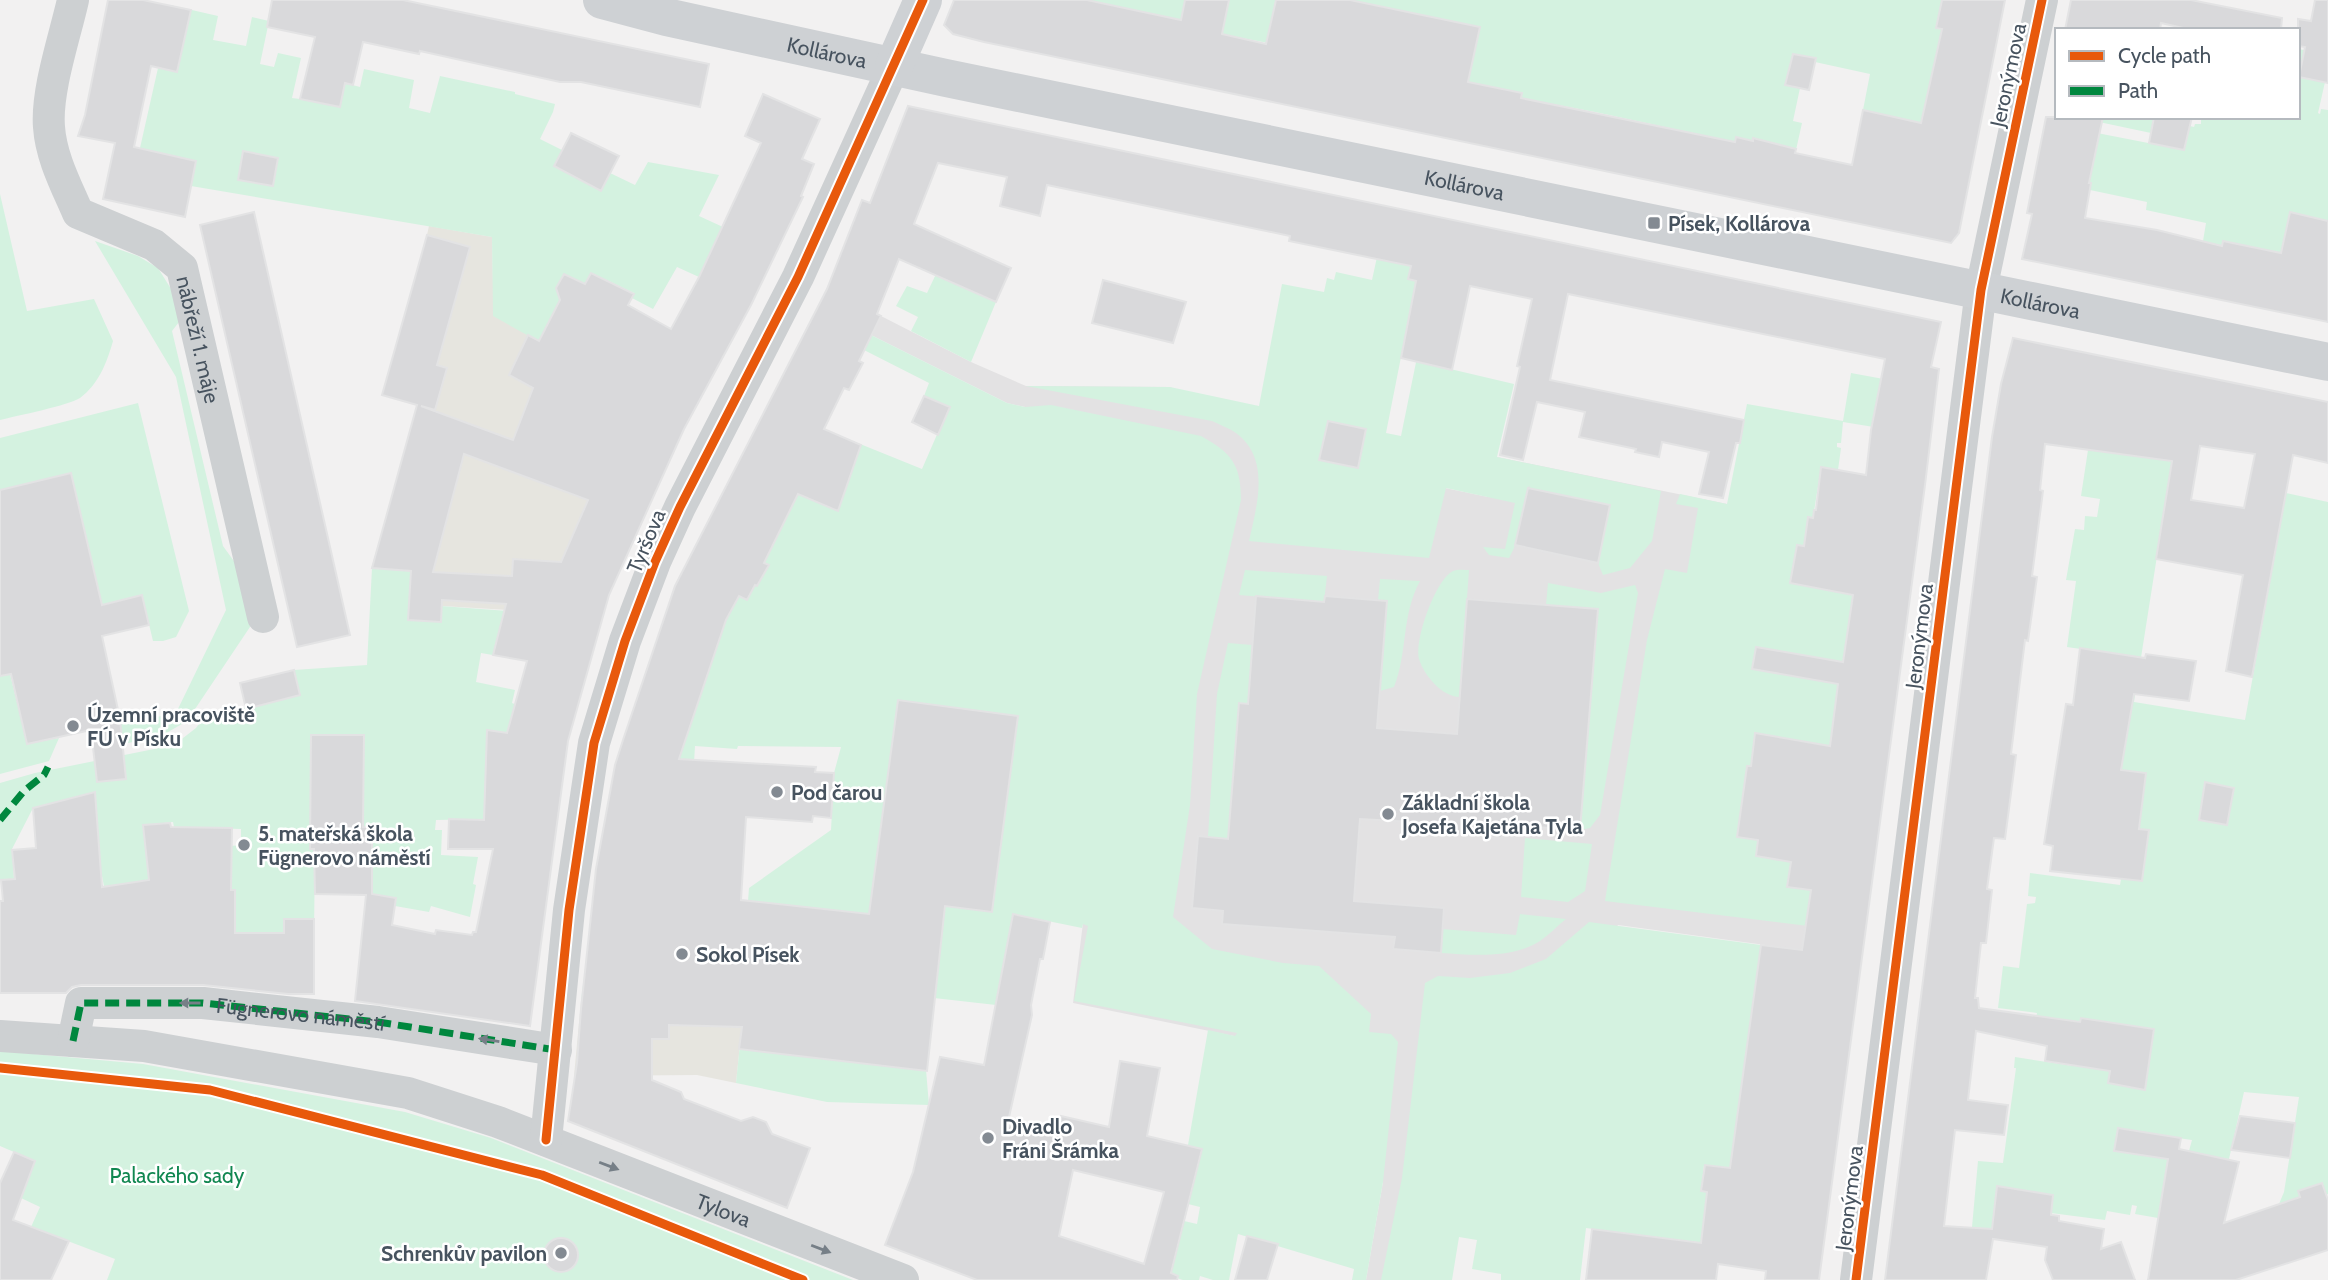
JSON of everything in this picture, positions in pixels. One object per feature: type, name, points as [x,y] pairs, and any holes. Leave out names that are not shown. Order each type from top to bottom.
[{"type":"main road","name":"Kollárova","points":[[602,0],[666,17],[894,66],[2328,362]]},
{"type":"main road","name":"Tyršova","points":[[894,66],[923,0]]},
{"type":"street","name":"nábřeží 1. máje","points":[[73,0],[52,92],[49,126],[55,158],[78,213],[154,245],[182,268],[263,617]]},
{"type":"street","name":"Jeronýmova","points":[[1856,1280],[1981,290],[2042,0]]},
{"type":"street","name":"Tyršova","points":[[546,1140],[569,911],[594,743],[625,641],[655,562],[680,507],[799,277],[894,66]]},
{"type":"street","name":"Fügnerovo náměstí","points":[[72,1041],[80,1003],[203,1003],[378,1022],[556,1050]]},
{"type":"street","points":[[0,1036],[144,1045],[408,1093],[546,1140]]},
{"type":"street","name":"Tylova","points":[[546,1140],[903,1280]]},
{"type":"shaded area","points":[[429,226],[492,237],[493,284],[625,353],[654,494],[508,610],[410,604],[410,571],[371,569],[418,406],[435,411],[447,368],[437,365],[470,247],[427,235]]},
{"type":"shaded area","name":"Základní škola Josefa Kajetána Tyla","points":[[881,316],[971,362],[1026,386],[1170,387],[1319,460],[1445,488],[1488,497],[1497,457],[1727,504],[1664,783],[1808,910],[1807,914],[1861,958],[1618,925],[1433,1202],[1393,1280],[1366,1280],[1383,1182],[1263,1042],[1073,1003],[1086,899],[1124,782],[1201,445],[1007,403],[871,335]]},
{"type":"shaded area","points":[[581,1001],[744,1005],[736,1083],[697,1075],[574,1076]]},
{"type":"green space","points":[[1072,0],[1185,0],[1180,26],[1138,11]]},
{"type":"green space","points":[[1229,0],[1942,0],[1936,28],[1945,30],[1935,78],[1931,78],[1921,123],[1863,110],[1870,74],[1815,62],[1815,58],[1793,54],[1785,85],[1800,88],[1793,121],[1802,123],[1796,150],[1753,139],[1736,138],[1735,142],[1595,112],[1520,100],[1521,93],[1222,34]]},
{"type":"green space","points":[[170,5],[218,16],[213,40],[246,46],[252,17],[269,21],[260,64],[274,67],[278,53],[301,58],[292,98],[300,99],[345,83],[360,87],[364,69],[414,80],[409,108],[430,113],[440,76],[515,92],[555,104],[540,139],[562,150],[555,167],[601,190],[610,173],[635,185],[648,162],[719,175],[699,216],[723,227],[699,277],[677,267],[653,309],[632,298],[634,293],[592,273],[585,284],[564,274],[556,288],[606,388],[523,345],[527,335],[493,316],[492,237],[191,186],[196,161],[144,152],[144,149],[140,148],[158,68],[177,72],[183,46],[163,41]]},
{"type":"green space","points":[[2300,49],[2304,50],[2300,72]]},
{"type":"green space","points":[[2300,77],[2325,82],[2318,113],[2320,114],[2321,109],[2328,110],[2328,267],[2281,253],[2223,241],[2222,246],[2203,241],[2206,223],[2146,210],[2147,202],[2090,190],[2091,183],[2086,182],[2097,133],[2184,150],[2190,126],[2201,124],[2201,120],[2300,119]]},
{"type":"green space","points":[[2100,119],[2154,119],[2151,133],[2099,122]]},
{"type":"green space","points":[[0,194],[27,311],[94,299],[113,341],[97,379],[80,398],[0,420]]},
{"type":"green space","points":[[95,241],[138,256],[158,268],[186,313],[172,331],[223,546],[252,586],[256,618],[187,721],[163,735],[111,747],[89,731],[176,713],[226,610],[176,377]]},
{"type":"green space","points":[[1377,257],[1411,266],[1408,279],[1416,281],[1386,433],[1401,436],[1424,323],[1446,368],[1514,384],[1497,457],[1661,491],[1652,541],[1630,568],[1603,575],[1598,563],[1610,505],[1530,488],[1529,485],[1514,548],[1509,558],[1489,555],[1483,547],[1505,549],[1515,503],[1446,488],[1429,558],[1249,541],[1258,498],[1258,469],[1247,444],[1236,433],[1212,421],[1026,386],[1170,387],[1259,406],[1282,284],[1324,292],[1327,278],[1334,280],[1336,272],[1372,280]],"holes":[[[1328,421],[1366,429],[1358,468],[1319,460]]]},
{"type":"green space","points":[[936,274],[996,302],[971,362],[911,331],[918,317],[896,306],[907,286],[927,293]]},
{"type":"green space","points":[[871,335],[1007,403],[1025,407],[1051,405],[1201,436],[1220,448],[1233,461],[1239,478],[1241,500],[1197,694],[1190,805],[1173,917],[1212,949],[1283,963],[1319,966],[1371,1014],[1369,1032],[1391,1034],[1398,1042],[1383,1182],[1366,1280],[1352,1280],[1354,1269],[1238,1234],[1229,1280],[1213,1280],[1200,1276],[1199,1280],[1183,1280],[1145,1268],[1151,1250],[1175,1257],[1184,1221],[1197,1224],[1200,1207],[1188,1204],[1202,1149],[1188,1145],[1208,1030],[1235,1036],[1237,1033],[1074,1001],[1088,926],[1083,924],[1082,928],[1014,914],[996,1005],[934,998],[926,1070],[929,1105],[827,1102],[736,1083],[744,1005],[581,1001],[595,886],[748,901],[749,888],[831,830],[834,773],[841,747],[738,746],[737,749],[695,746],[694,763],[667,764],[689,729],[695,711],[691,709],[704,670],[709,671],[728,614],[739,596],[747,600],[769,566],[757,559],[771,549],[828,431],[922,469],[949,407],[924,396],[929,383],[864,350]]},
{"type":"green space","points":[[1851,373],[1889,380],[1876,402],[1880,428],[1843,422],[1841,443],[1837,443],[1837,447],[1841,448],[1838,470],[1821,467],[1813,518],[1808,517],[1855,584],[1832,746],[1757,767],[1747,766],[1737,837],[1758,840],[1756,856],[1791,861],[1787,887],[1811,890],[1807,914],[1865,923],[1808,926],[1605,901],[1647,640],[1665,569],[1687,573],[1698,508],[1676,504],[1680,494],[1727,504],[1747,404],[1843,421]],"holes":[[[1793,565],[1819,569],[1816,588],[1790,583]]]},
{"type":"green space","points":[[138,403],[189,611],[176,637],[163,641],[153,641],[142,595],[102,605],[71,473],[0,490],[0,438]]},
{"type":"green space","points":[[2088,450],[2172,461],[2134,702],[2245,720],[2286,493],[2328,502],[2328,1194],[2326,1195],[2322,1184],[2302,1203],[2279,1204],[2284,1192],[2299,1097],[2244,1092],[2229,1159],[2219,1158],[2216,1173],[2184,1169],[2192,1140],[2171,1137],[2158,1218],[2135,1214],[2137,1206],[2132,1205],[2130,1215],[2107,1211],[2105,1220],[2051,1213],[1992,1229],[1972,1227],[1978,1161],[2003,1163],[2016,1068],[2015,1057],[2073,1066],[2076,1047],[2031,1040],[2037,1013],[1998,1008],[2003,966],[2019,968],[2027,904],[2035,903],[2036,897],[2028,896],[2030,873],[2120,885],[2121,879],[2142,881],[2133,828],[2118,792],[2143,795],[2146,774],[2096,766],[2126,742],[2131,713],[2117,711],[2123,655],[2067,647],[2076,581],[2066,580],[2075,529],[2084,530],[2085,516],[2097,517],[2100,499],[2081,496]]},
{"type":"green space","points":[[372,568],[411,571],[409,620],[441,622],[441,606],[508,611],[527,661],[481,653],[476,682],[515,690],[512,703],[520,706],[513,733],[487,730],[484,819],[436,820],[435,830],[442,830],[441,855],[478,857],[470,917],[431,906],[429,912],[395,906],[372,894],[372,828],[363,827],[363,735],[311,735],[315,849],[314,934],[303,933],[284,919],[284,933],[235,933],[231,846],[241,845],[241,829],[174,827],[173,822],[144,825],[150,890],[104,886],[101,871],[33,808],[12,849],[14,879],[0,880],[0,783],[35,773],[174,745],[196,728],[204,717],[299,695],[294,670],[367,665]]},
{"type":"green space","points":[[1245,570],[1327,576],[1324,602],[1239,595]]},
{"type":"green space","points":[[1469,570],[1460,697],[1440,689],[1429,678],[1421,665],[1418,650],[1427,612],[1439,586],[1453,571]]},
{"type":"green space","points":[[1380,579],[1420,581],[1410,607],[1394,687],[1380,691],[1387,602],[1378,601]]},
{"type":"green space","points":[[1548,583],[1601,593],[1635,585],[1638,593],[1600,815],[1590,828],[1580,830],[1546,605]]},
{"type":"green space","points":[[1228,643],[1252,645],[1248,704],[1239,703],[1228,839],[1208,837],[1217,694]]},
{"type":"green space","points":[[10,674],[27,744],[59,738],[49,761],[0,774],[0,676]]},
{"type":"green space","points":[[1525,838],[1592,844],[1585,891],[1568,902],[1521,897]]},
{"type":"green space","points":[[1520,914],[1566,919],[1540,941],[1517,951],[1492,954],[1441,953],[1442,929],[1516,935]]},
{"type":"green space","points":[[1589,922],[1761,945],[1730,1168],[1704,1165],[1701,1190],[1707,1192],[1721,1245],[1586,1228],[1580,1280],[1501,1280],[1501,1274],[1472,1269],[1477,1240],[1459,1237],[1452,1280],[1381,1280],[1402,1178],[1425,983],[1438,976],[1470,978],[1510,973],[1546,959]]},
{"type":"green space","name":"Palackého sady","points":[[0,1051],[143,1064],[405,1112],[491,1138],[853,1280],[107,1280],[115,1259],[31,1227],[40,1207],[21,1198],[35,1161],[0,1146]]},
{"type":"building","points":[[108,0],[143,0],[191,10],[177,72],[151,66],[134,147],[196,161],[185,217],[103,199],[115,143],[78,136],[85,115]]},
{"type":"building","points":[[272,0],[403,0],[709,64],[700,107],[363,42],[353,85],[345,83],[340,107],[300,99],[315,37],[267,27]]},
{"type":"building","points":[[954,0],[1087,0],[1181,20],[1185,0],[1229,0],[1222,34],[1266,44],[1276,0],[1350,0],[1480,27],[1468,82],[1522,93],[1521,98],[1735,142],[1736,137],[1753,141],[1753,138],[1796,149],[1795,153],[1852,165],[1863,110],[1921,123],[1942,29],[1936,28],[1942,0],[2005,0],[1959,233],[1951,243],[984,42],[953,34],[944,25]]},
{"type":"building","points":[[2071,0],[2191,0],[2282,18],[2281,28],[2183,28],[2161,23],[2160,28],[2065,28]]},
{"type":"building","points":[[2315,0],[2328,0],[2328,83],[2300,77],[2305,47],[2300,46],[2298,19],[2311,21]]},
{"type":"building","points":[[1793,54],[1816,58],[1809,90],[1785,85]]},
{"type":"building","points":[[763,94],[820,119],[802,159],[814,164],[801,196],[803,197],[751,305],[684,429],[609,595],[568,741],[530,1026],[355,1001],[366,895],[315,894],[314,849],[310,849],[311,735],[364,735],[363,827],[372,827],[372,894],[396,898],[392,925],[435,934],[436,930],[472,935],[476,932],[493,849],[448,849],[449,819],[484,820],[487,730],[507,733],[527,661],[493,655],[506,604],[442,600],[441,622],[408,620],[411,571],[372,568],[417,405],[382,395],[427,235],[470,247],[437,365],[447,368],[435,410],[421,406],[513,440],[533,388],[509,375],[528,335],[539,341],[560,300],[556,288],[564,274],[585,284],[591,273],[634,294],[628,305],[671,329],[699,277],[761,143],[745,136]],"holes":[[[464,454],[588,500],[561,562],[513,559],[512,576],[433,572]]]},
{"type":"building","points":[[908,106],[1941,322],[1931,367],[1939,369],[1925,485],[1819,1280],[1765,1280],[1766,1271],[1718,1264],[1716,1280],[1586,1280],[1592,1229],[1701,1243],[1707,1192],[1701,1191],[1705,1165],[1730,1168],[1761,945],[1802,950],[1811,890],[1787,887],[1791,862],[1756,856],[1758,840],[1737,837],[1747,766],[1751,766],[1755,733],[1830,746],[1838,684],[1752,669],[1756,647],[1843,662],[1853,595],[1790,583],[1797,545],[1804,546],[1808,517],[1813,518],[1816,510],[1821,467],[1866,475],[1871,430],[1885,359],[1568,294],[1550,380],[1744,420],[1740,443],[1736,443],[1723,498],[1699,494],[1709,452],[1662,442],[1659,457],[1635,452],[1636,449],[1579,437],[1585,412],[1537,402],[1523,460],[1500,455],[1532,299],[1470,286],[1452,370],[1401,358],[1416,281],[1408,279],[1411,266],[1289,241],[1290,236],[1047,185],[1040,216],[1000,206],[1007,177],[938,163],[914,224],[1011,268],[996,302],[899,259],[877,314],[881,316],[859,361],[863,363],[849,390],[844,388],[824,429],[861,445],[838,511],[798,494],[764,563],[769,565],[757,586],[755,585],[747,600],[739,596],[726,620],[679,759],[816,767],[815,772],[834,773],[831,818],[813,816],[812,822],[746,817],[741,900],[869,914],[898,700],[1018,716],[992,912],[945,906],[927,1071],[739,1049],[742,1027],[669,1025],[669,1039],[652,1039],[652,1080],[681,1092],[684,1099],[741,1121],[753,1117],[766,1122],[772,1134],[810,1148],[787,1208],[568,1121],[577,1063],[596,869],[615,765],[623,740],[675,586],[827,289],[862,200],[870,203]]},
{"type":"building","points":[[2046,117],[2103,119],[2089,183],[2085,218],[2157,230],[2222,246],[2223,241],[2281,253],[2290,212],[2328,221],[2328,322],[2022,259],[2032,214],[2027,213]]},
{"type":"building","points":[[2154,119],[2192,119],[2184,150],[2149,143]]},
{"type":"building","points":[[571,133],[619,156],[601,191],[554,166]]},
{"type":"building","points":[[243,151],[278,158],[273,186],[238,180]]},
{"type":"building","points":[[254,212],[350,635],[297,647],[200,225]]},
{"type":"building","points":[[1103,280],[1186,302],[1173,343],[1092,323]]},
{"type":"building","points":[[2013,338],[2328,402],[2328,463],[2293,455],[2252,677],[2226,671],[2243,575],[2156,559],[2172,461],[2045,444],[2040,490],[2043,491],[2032,576],[2037,577],[2028,641],[2025,640],[2011,754],[2016,755],[2005,839],[1994,838],[1987,889],[1992,890],[1986,943],[1981,943],[1975,998],[1978,998],[1979,1008],[2080,1022],[2081,1018],[2154,1029],[2145,1090],[2108,1083],[2110,1071],[2045,1061],[2047,1046],[1976,1031],[1968,1100],[2008,1105],[2004,1135],[1955,1130],[1944,1226],[1992,1229],[1997,1186],[2053,1195],[2051,1215],[2059,1216],[2059,1221],[2104,1229],[2101,1249],[2121,1242],[2135,1280],[2053,1280],[2045,1260],[2047,1247],[1993,1239],[1986,1280],[1885,1280],[1992,437],[2001,384]],"holes":[[[2200,446],[2255,454],[2244,508],[2191,500]]]},
{"type":"building","points":[[924,396],[950,407],[938,435],[912,422]]},
{"type":"building","points":[[1328,421],[1366,429],[1358,468],[1319,460]]},
{"type":"building","points":[[71,473],[102,605],[142,595],[149,625],[102,636],[120,719],[126,779],[97,782],[91,730],[27,744],[11,674],[0,676],[0,490]]},
{"type":"building","points":[[1528,488],[1610,505],[1598,563],[1515,545]]},
{"type":"building","points":[[1256,596],[1324,602],[1325,596],[1387,601],[1377,728],[1457,734],[1467,599],[1598,609],[1580,830],[1503,825],[1502,838],[1450,834],[1450,824],[1360,819],[1354,901],[1444,908],[1441,953],[1393,949],[1395,937],[1222,924],[1223,911],[1192,908],[1198,836],[1228,839],[1239,703],[1248,704]]},
{"type":"building","points":[[2080,648],[2145,658],[2146,654],[2196,661],[2189,701],[2134,694],[2121,770],[2146,773],[2139,829],[2149,830],[2142,881],[2050,871],[2053,846],[2044,844],[2066,704],[2073,705]]},
{"type":"building","points":[[294,670],[300,695],[246,709],[240,683]]},
{"type":"building","points":[[2205,782],[2234,788],[2227,825],[2199,820]]},
{"type":"building","points":[[95,792],[102,887],[149,880],[143,825],[170,823],[171,827],[232,828],[231,890],[235,890],[235,933],[284,933],[284,919],[314,919],[314,994],[288,994],[203,985],[81,985],[72,987],[66,993],[0,993],[0,901],[3,901],[1,880],[15,879],[12,850],[36,848],[33,808]]},
{"type":"building","points":[[1013,914],[1050,922],[1043,959],[1040,959],[1031,1005],[1032,1015],[1007,1126],[1060,1133],[1061,1116],[1109,1127],[1120,1061],[1160,1068],[1147,1136],[1202,1149],[1171,1273],[1178,1276],[1177,1280],[977,1280],[885,1245],[913,1172],[940,1057],[984,1065]],"holes":[[[1073,1170],[1164,1192],[1144,1264],[1059,1236]]]},
{"type":"building","points":[[2240,1116],[2295,1123],[2290,1158],[2231,1150]]},
{"type":"building","points":[[2118,1128],[2181,1138],[2179,1149],[2239,1162],[2224,1223],[2300,1197],[2298,1191],[2322,1183],[2328,1200],[2328,1250],[2236,1280],[2148,1280],[2168,1159],[2114,1151]]},
{"type":"building","points":[[14,1152],[35,1161],[13,1220],[69,1241],[51,1280],[0,1280],[0,1183]]},
{"type":"building","points":[[1247,1236],[1278,1244],[1267,1280],[1235,1280]]},
{"type":"building","name":"Schrenkův pavilon","points":[[561,1238],[573,1243],[578,1255],[573,1267],[561,1272],[549,1267],[544,1255],[549,1243]]},
{"type":"marked path","points":[[0,820],[24,791],[44,775],[48,767]]},
{"type":"marked path","points":[[73,1041],[81,1003],[203,1003],[378,1022],[556,1050]]},
{"type":"cycle path","points":[[546,1140],[569,910],[594,743],[625,641],[655,562],[680,507],[798,277],[923,0]]},
{"type":"cycle path","points":[[1856,1280],[1981,290],[2042,0]]},
{"type":"cycle path","points":[[0,1068],[210,1090],[542,1175],[803,1280]]},
{"type":"place","name":"Písek, Kollárova","points":[[1654,223]]},
{"type":"place","name":"Územní pracoviště FÚ v Písku","points":[[73,726]]},
{"type":"place","name":"Pod čarou","points":[[777,792]]},
{"type":"place","name":"Základní škola Josefa Kajetána Tyla","points":[[1388,814]]},
{"type":"place","name":"5. mateřská škola Fügnerovo náměstí","points":[[244,845]]},
{"type":"place","name":"Sokol Písek","points":[[682,954]]},
{"type":"place","name":"Divadlo Fráni Šrámka","points":[[988,1138]]},
{"type":"place","name":"Schrenkův pavilon","points":[[561,1253]]}]
